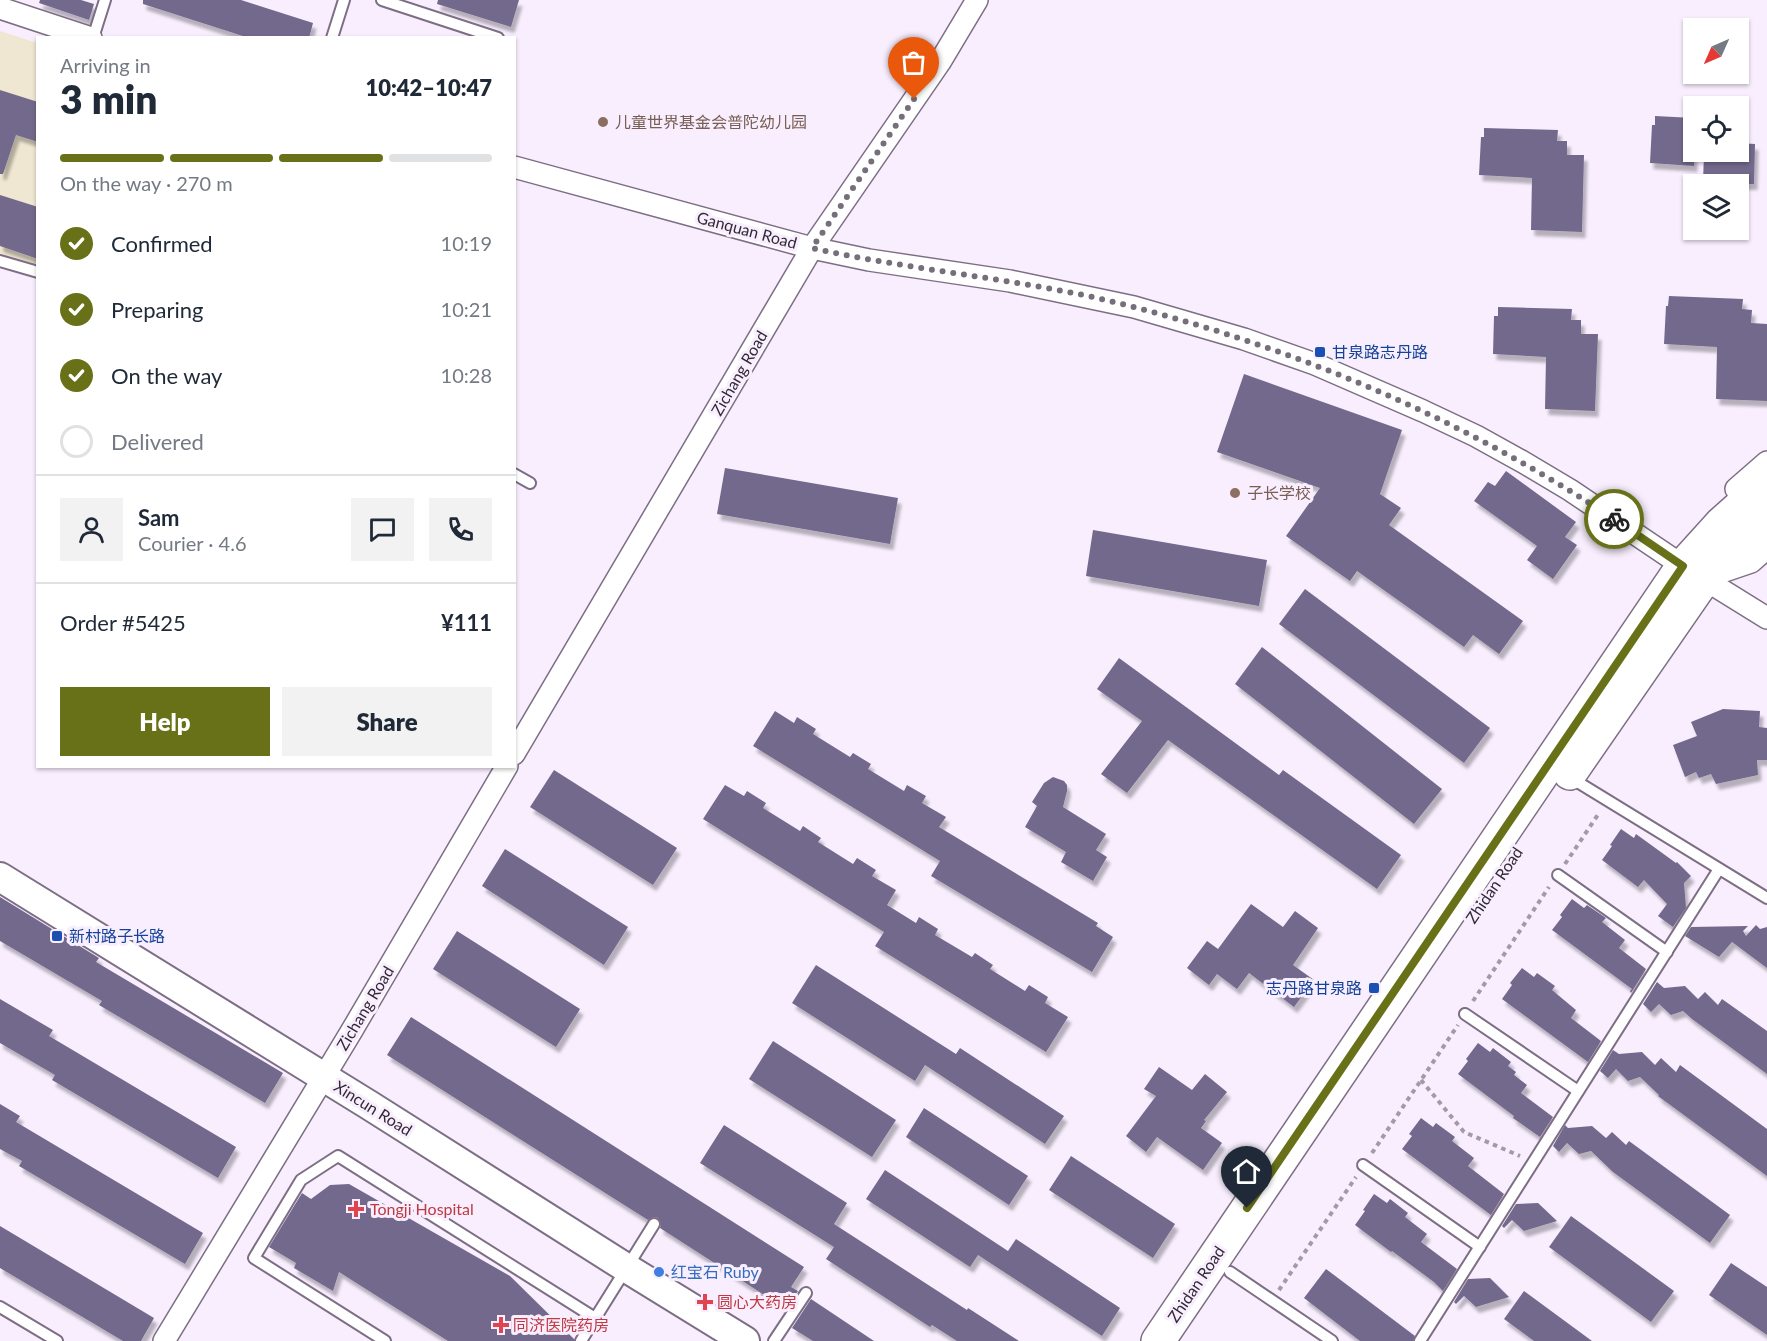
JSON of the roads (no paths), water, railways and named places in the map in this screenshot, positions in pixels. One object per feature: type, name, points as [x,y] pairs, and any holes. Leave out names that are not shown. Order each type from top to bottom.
[{"type":"main road","points":[[1694,572],[1721,524],[1767,483]]},
{"type":"main road","points":[[1694,572],[1739,541],[1767,516]]},
{"type":"main road","name":"Zhidan Road","points":[[1183,1341],[1568,776],[1694,572]]},
{"type":"main road","name":"Zhidan Road","points":[[1158,1341],[1694,572]]},
{"type":"main road","name":"Xincun Road","points":[[0,877],[745,1341]]},
{"type":"street","name":"Zichang Road","points":[[516,751],[812,248],[940,62],[977,0]]},
{"type":"street","points":[[0,8],[86,36]]},
{"type":"street","name":"Ganquan Road","points":[[516,168],[812,248],[869,260],[1010,281],[1134,306],[1244,339],[1315,364],[1476,436],[1570,490],[1767,618]]},
{"type":"street","name":"Zhidan Road","points":[[1694,572],[1709,513],[1767,462]]},
{"type":"street","points":[[1694,572],[1751,562],[1767,548]]},
{"type":"street","name":"Zichang Road","points":[[164,1341],[506,768]]},
{"type":"lane","points":[[93,36],[105,0]]},
{"type":"lane","points":[[333,36],[344,0]]},
{"type":"lane","points":[[382,0],[492,36]]},
{"type":"lane","points":[[0,261],[36,271]]},
{"type":"lane","points":[[516,475],[530,483]]},
{"type":"lane","points":[[1568,776],[1767,898]]},
{"type":"lane","points":[[1420,1341],[1719,869]]},
{"type":"lane","points":[[1558,874],[1667,952]]},
{"type":"lane","points":[[1464,1014],[1578,1091]]},
{"type":"lane","points":[[385,1341],[254,1258],[301,1180],[338,1156],[596,1318]]},
{"type":"lane","points":[[1364,1165],[1480,1247]]},
{"type":"lane","points":[[581,1341],[654,1224]]},
{"type":"lane","points":[[1230,1272],[1332,1341]]},
{"type":"lane","points":[[774,1341],[806,1293]]},
{"type":"lane","points":[[0,1307],[57,1341]]},
{"type":"place","name":"儿童世界基金会普陀幼儿园","points":[[603,122]]},
{"type":"place","name":"甘泉路志丹路","points":[[1320,352]]},
{"type":"place","name":"子长学校","points":[[1235,493]]},
{"type":"place","name":"新村路子长路","points":[[57,936]]},
{"type":"place","name":"志丹路甘泉路","points":[[1374,988]]},
{"type":"place","name":"Tongji Hospital","points":[[356,1209]]},
{"type":"place","name":"红宝石 Ruby","points":[[659,1272]]},
{"type":"place","name":"圆心大药房","points":[[705,1302]]},
{"type":"place","name":"同济医院药房","points":[[501,1325]]}]
